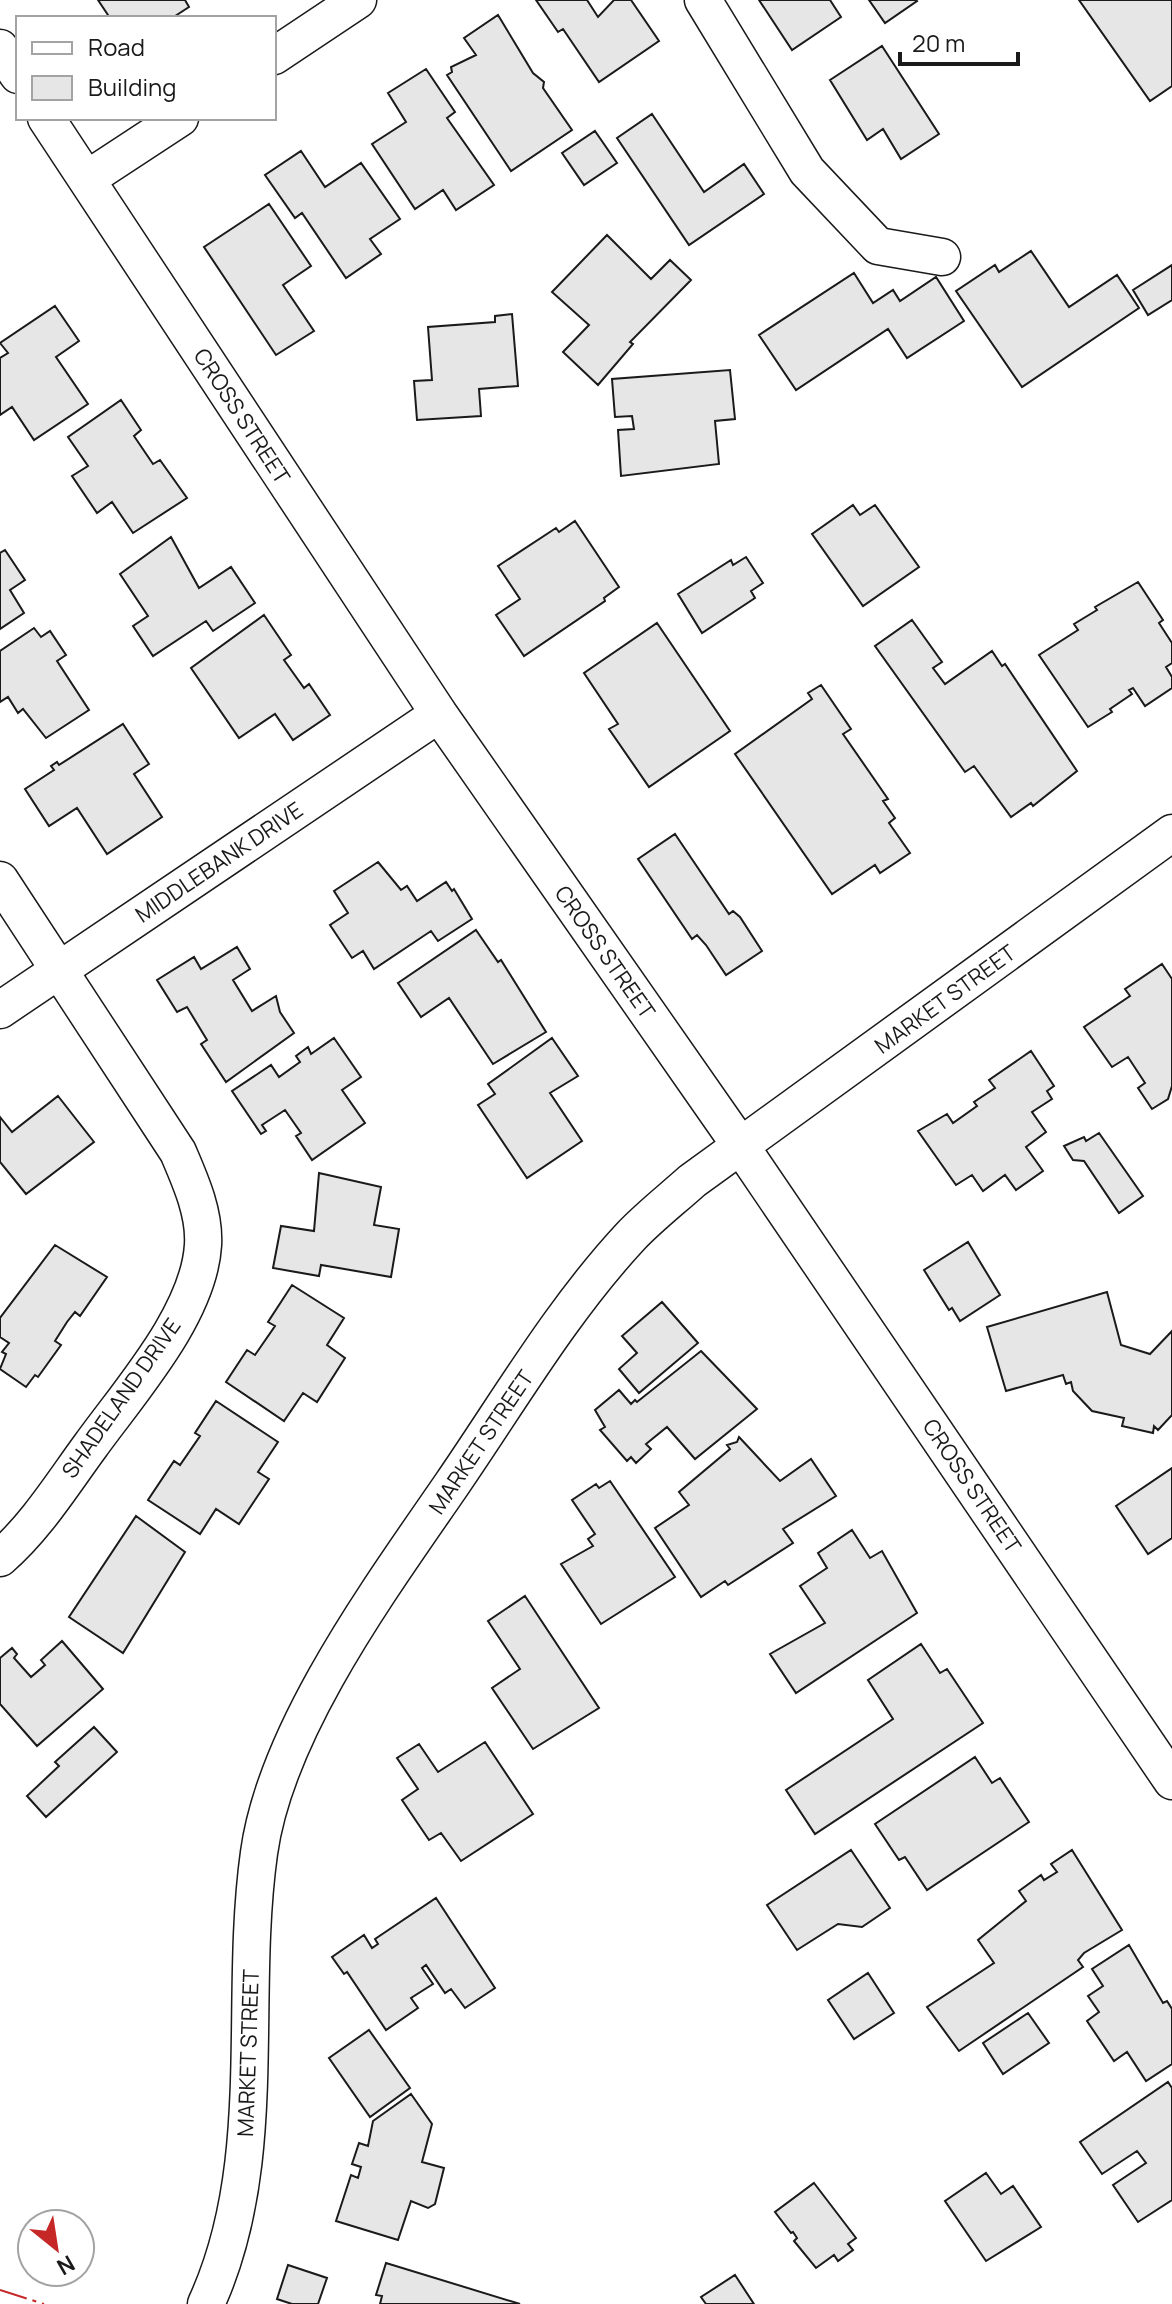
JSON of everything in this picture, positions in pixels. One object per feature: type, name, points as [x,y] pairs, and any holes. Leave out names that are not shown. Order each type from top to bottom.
[{"type":"street","points":[[276,55],[358,0]]},
{"type":"street","points":[[703,0],[807,171],[878,246],[942,257]]},
{"type":"street","points":[[0,48],[16,72]]},
{"type":"street","name":"CROSS STREET","points":[[47,120],[439,714],[742,1148],[1172,1781]]},
{"type":"street","points":[[87,179],[177,120]]},
{"type":"street","name":"MIDDLEBANK DRIVE","points":[[0,1010],[439,714]]},
{"type":"street","name":"MARKET STREET","points":[[206,2304],[218,2277],[239,2203],[245,2159],[252,1923],[259,1851],[271,1795],[295,1738],[376,1595],[566,1319],[630,1237],[692,1181],[742,1148],[1172,833]]},
{"type":"street","name":"SHADELAND DRIVE","points":[[0,880],[178,1152],[196,1193],[203,1245],[191,1289],[172,1329],[40,1514],[0,1558]]},
{"type":"building","points":[[98,0],[185,0],[189,7],[175,16],[109,16]]},
{"type":"building","points":[[536,0],[587,0],[598,17],[614,0],[631,0],[659,41],[599,82],[563,29],[558,32]]},
{"type":"building","points":[[759,0],[830,0],[841,17],[792,50]]},
{"type":"building","points":[[869,0],[916,0],[917,1],[885,23]]},
{"type":"building","points":[[1079,0],[1172,0],[1172,86],[1150,101]]},
{"type":"building","points":[[498,15],[533,73],[544,82],[543,88],[572,130],[511,171],[447,75],[452,72],[451,67],[476,55],[464,38]]},
{"type":"building","points":[[882,46],[939,134],[901,159],[883,129],[867,140],[830,80]]},
{"type":"building","points":[[426,69],[455,112],[447,118],[494,185],[456,210],[443,190],[415,209],[372,144],[406,122],[388,93]]},
{"type":"building","points":[[652,114],[704,192],[744,164],[764,194],[689,245],[617,138]]},
{"type":"building","points":[[595,131],[617,163],[584,185],[562,153]]},
{"type":"building","points":[[301,151],[325,187],[361,163],[400,219],[370,239],[381,254],[346,278],[302,213],[295,218],[265,175]]},
{"type":"building","points":[[269,204],[311,266],[283,285],[314,331],[276,355],[204,247]]},
{"type":"building","points":[[607,235],[651,279],[670,260],[691,280],[630,342],[633,344],[598,385],[563,352],[589,325],[552,292]]},
{"type":"building","points":[[1031,251],[1069,307],[1117,275],[1139,308],[1022,387],[956,291],[995,265],[999,272]]},
{"type":"building","points":[[1172,265],[1172,300],[1148,315],[1133,290]]},
{"type":"building","points":[[854,273],[873,303],[893,290],[900,301],[936,277],[964,321],[907,358],[888,329],[796,390],[759,335]]},
{"type":"building","points":[[55,306],[79,341],[56,357],[88,404],[34,440],[12,407],[0,415],[0,358],[8,353],[0,343]]},
{"type":"building","points":[[512,314],[518,386],[479,389],[481,416],[417,420],[414,381],[432,380],[428,327],[495,322],[495,316]]},
{"type":"building","points":[[730,370],[735,419],[715,421],[719,464],[621,476],[618,430],[634,429],[632,416],[615,417],[612,379]]},
{"type":"building","points":[[121,400],[141,430],[134,436],[153,464],[160,460],[187,498],[133,533],[112,502],[97,513],[72,476],[88,466],[68,437]]},
{"type":"building","points":[[853,505],[860,515],[875,505],[919,567],[863,606],[812,534]]},
{"type":"building","points":[[575,521],[619,587],[604,598],[605,601],[524,656],[496,615],[520,599],[498,566],[556,528],[559,532]]},
{"type":"building","points":[[171,537],[199,588],[231,567],[255,603],[213,631],[206,621],[153,656],[133,626],[148,616],[120,574]]},
{"type":"building","points":[[5,550],[25,580],[10,590],[24,613],[0,629],[0,553]]},
{"type":"building","points":[[746,557],[763,583],[751,591],[755,598],[702,633],[678,594],[731,560],[733,565]]},
{"type":"building","points":[[1138,582],[1163,620],[1159,623],[1172,643],[1172,663],[1166,667],[1172,677],[1172,688],[1145,706],[1133,688],[1129,690],[1132,694],[1110,709],[1112,712],[1088,727],[1039,655],[1078,630],[1074,624],[1097,610],[1095,607]]},
{"type":"building","points":[[264,615],[291,655],[284,660],[304,688],[309,684],[330,715],[293,740],[275,714],[239,738],[191,668]]},
{"type":"building","points":[[912,620],[942,662],[933,668],[945,684],[992,651],[1002,666],[1005,664],[1077,771],[1033,806],[1031,803],[1011,817],[974,766],[965,772],[875,646]]},
{"type":"building","points":[[657,623],[730,731],[649,787],[609,729],[618,724],[584,673]]},
{"type":"building","points":[[34,628],[41,637],[50,631],[66,655],[57,661],[89,710],[46,738],[23,709],[18,713],[8,697],[0,702],[0,651]]},
{"type":"building","points":[[821,685],[851,729],[843,734],[888,799],[883,801],[895,818],[889,823],[910,853],[880,873],[875,865],[832,894],[735,754],[812,699],[808,693]]},
{"type":"building","points":[[123,724],[149,764],[134,774],[162,817],[107,854],[77,808],[49,826],[25,789],[54,770],[51,766],[57,762],[59,765]]},
{"type":"building","points":[[675,834],[729,914],[733,911],[740,917],[762,951],[726,975],[697,935],[692,939],[638,859]]},
{"type":"building","points":[[378,862],[401,890],[407,886],[417,901],[446,882],[452,891],[454,889],[472,919],[438,941],[431,931],[374,969],[363,951],[352,958],[330,925],[348,913],[334,891]]},
{"type":"building","points":[[476,930],[498,962],[501,960],[546,1032],[493,1064],[449,998],[421,1017],[398,983]]},
{"type":"building","points":[[237,947],[250,969],[233,980],[252,1011],[276,996],[280,1012],[294,1033],[226,1082],[201,1044],[207,1040],[187,1007],[177,1012],[157,980],[194,957],[201,969]]},
{"type":"building","points":[[1162,964],[1172,979],[1172,1086],[1168,1099],[1152,1109],[1138,1088],[1145,1083],[1128,1057],[1112,1067],[1084,1027],[1130,996],[1125,989]]},
{"type":"building","points":[[334,1038],[361,1077],[342,1090],[365,1123],[312,1160],[296,1136],[301,1133],[285,1110],[262,1125],[266,1131],[261,1134],[232,1091],[271,1065],[279,1077],[300,1062],[296,1056],[308,1047],[311,1054]]},
{"type":"building","points":[[552,1038],[578,1076],[550,1093],[582,1141],[527,1178],[478,1105],[495,1094],[488,1084]]},
{"type":"building","points":[[1031,1051],[1054,1086],[1047,1091],[1052,1099],[1032,1112],[1046,1132],[1026,1147],[1043,1171],[1016,1190],[1005,1175],[983,1191],[972,1175],[956,1185],[918,1131],[947,1114],[953,1123],[977,1106],[974,1102],[995,1088],[989,1080]]},
{"type":"building","points":[[58,1096],[94,1142],[26,1194],[0,1162],[0,1117],[12,1132]]},
{"type":"building","points":[[1099,1133],[1143,1196],[1119,1213],[1084,1161],[1073,1160],[1064,1146],[1084,1137],[1086,1141]]},
{"type":"building","points":[[319,1173],[381,1187],[374,1225],[399,1229],[391,1277],[321,1265],[319,1276],[273,1268],[281,1226],[314,1231]]},
{"type":"building","points":[[968,1242],[1000,1295],[960,1321],[952,1308],[949,1310],[924,1270]]},
{"type":"building","points":[[55,1245],[107,1277],[80,1316],[75,1312],[67,1322],[55,1341],[61,1345],[38,1377],[35,1375],[26,1387],[0,1369],[6,1354],[2,1352],[9,1343],[0,1337],[0,1318]]},
{"type":"building","points":[[292,1285],[344,1318],[327,1345],[345,1358],[317,1402],[303,1393],[284,1421],[226,1382],[247,1350],[255,1355],[275,1326],[268,1322]]},
{"type":"building","points":[[1107,1292],[1121,1345],[1150,1354],[1172,1331],[1172,1415],[1158,1430],[1154,1426],[1153,1433],[1122,1426],[1124,1418],[1092,1411],[1073,1391],[1071,1382],[1066,1384],[1063,1375],[1006,1391],[987,1327]]},
{"type":"building","points":[[662,1302],[698,1343],[639,1393],[619,1369],[637,1353],[622,1336]]},
{"type":"building","points":[[701,1351],[757,1409],[695,1459],[667,1427],[646,1444],[651,1449],[636,1463],[631,1457],[627,1461],[600,1430],[605,1427],[595,1410],[619,1390],[631,1404],[635,1400],[637,1402]]},
{"type":"building","points":[[216,1401],[278,1442],[258,1472],[269,1479],[239,1524],[216,1509],[200,1534],[148,1500],[174,1461],[180,1465],[200,1436],[195,1433]]},
{"type":"building","points":[[739,1437],[780,1481],[811,1459],[836,1496],[783,1529],[793,1543],[728,1585],[725,1581],[701,1597],[655,1528],[689,1505],[679,1492],[730,1449],[727,1445],[737,1442]]},
{"type":"building","points":[[1172,1468],[1172,1538],[1148,1554],[1116,1506]]},
{"type":"building","points":[[610,1481],[675,1577],[601,1624],[561,1564],[593,1546],[588,1539],[595,1534],[572,1500],[596,1484],[599,1488]]},
{"type":"building","points":[[136,1516],[185,1552],[123,1653],[69,1617]]},
{"type":"building","points":[[852,1530],[870,1558],[882,1551],[917,1613],[796,1693],[770,1654],[825,1623],[800,1586],[827,1568],[818,1553]]},
{"type":"building","points":[[525,1596],[599,1708],[533,1749],[492,1688],[520,1669],[488,1621]]},
{"type":"building","points":[[62,1641],[103,1689],[37,1746],[0,1704],[0,1658],[12,1648],[17,1654],[14,1658],[31,1677],[45,1665],[41,1660]]},
{"type":"building","points":[[921,1644],[940,1673],[947,1669],[983,1723],[815,1834],[786,1790],[893,1719],[868,1680]]},
{"type":"building","points":[[94,1727],[117,1752],[46,1817],[27,1796],[59,1766],[55,1762]]},
{"type":"building","points":[[485,1742],[533,1814],[461,1861],[441,1833],[429,1840],[402,1800],[418,1789],[397,1758],[419,1744],[438,1772]]},
{"type":"building","points":[[975,1757],[992,1783],[1000,1778],[1029,1822],[927,1890],[905,1857],[899,1860],[875,1824]]},
{"type":"building","points":[[851,1850],[890,1908],[862,1927],[838,1924],[797,1950],[767,1905]]},
{"type":"building","points":[[1072,1850],[1122,1930],[1084,1953],[1078,1960],[1083,1967],[959,2051],[927,2007],[994,1963],[978,1940],[1026,1901],[1019,1891],[1041,1875],[1044,1880],[1057,1872],[1051,1864]]},
{"type":"building","points":[[436,1898],[495,1988],[465,2008],[451,1989],[445,1993],[426,1965],[422,1968],[433,1984],[411,1998],[418,2008],[386,2030],[347,1972],[344,1974],[332,1957],[364,1935],[372,1948],[378,1944],[375,1939]]},
{"type":"building","points":[[1129,1945],[1163,2003],[1167,2001],[1172,2009],[1172,2064],[1146,2081],[1127,2052],[1114,2061],[1087,2021],[1099,2012],[1088,1996],[1103,1986],[1092,1969]]},
{"type":"building","points":[[868,1973],[894,2013],[854,2039],[828,2000]]},
{"type":"building","points":[[1028,2013],[1049,2043],[1003,2074],[983,2043]]},
{"type":"building","points":[[369,2030],[410,2088],[370,2117],[329,2058]]},
{"type":"building","points":[[1168,2082],[1172,2088],[1172,2200],[1138,2222],[1113,2185],[1146,2163],[1137,2151],[1102,2174],[1080,2142]]},
{"type":"building","points":[[411,2094],[432,2124],[422,2162],[444,2168],[435,2204],[428,2208],[411,2201],[398,2240],[336,2221],[351,2175],[358,2178],[361,2167],[352,2164],[359,2143],[368,2146],[373,2121]]},
{"type":"building","points":[[986,2173],[1001,2194],[1013,2186],[1041,2227],[986,2261],[945,2201]]},
{"type":"building","points":[[814,2183],[856,2238],[848,2244],[853,2250],[838,2261],[834,2255],[816,2268],[794,2241],[797,2238],[793,2232],[775,2212]]},
{"type":"building","points":[[386,2263],[520,2304],[380,2304],[382,2296],[376,2295]]},
{"type":"building","points":[[288,2265],[327,2278],[318,2304],[292,2304],[277,2299]]},
{"type":"building","points":[[735,2275],[754,2304],[706,2304],[701,2297]]},
{"type":"power","points":[[0,2290],[44,2304]]}]
